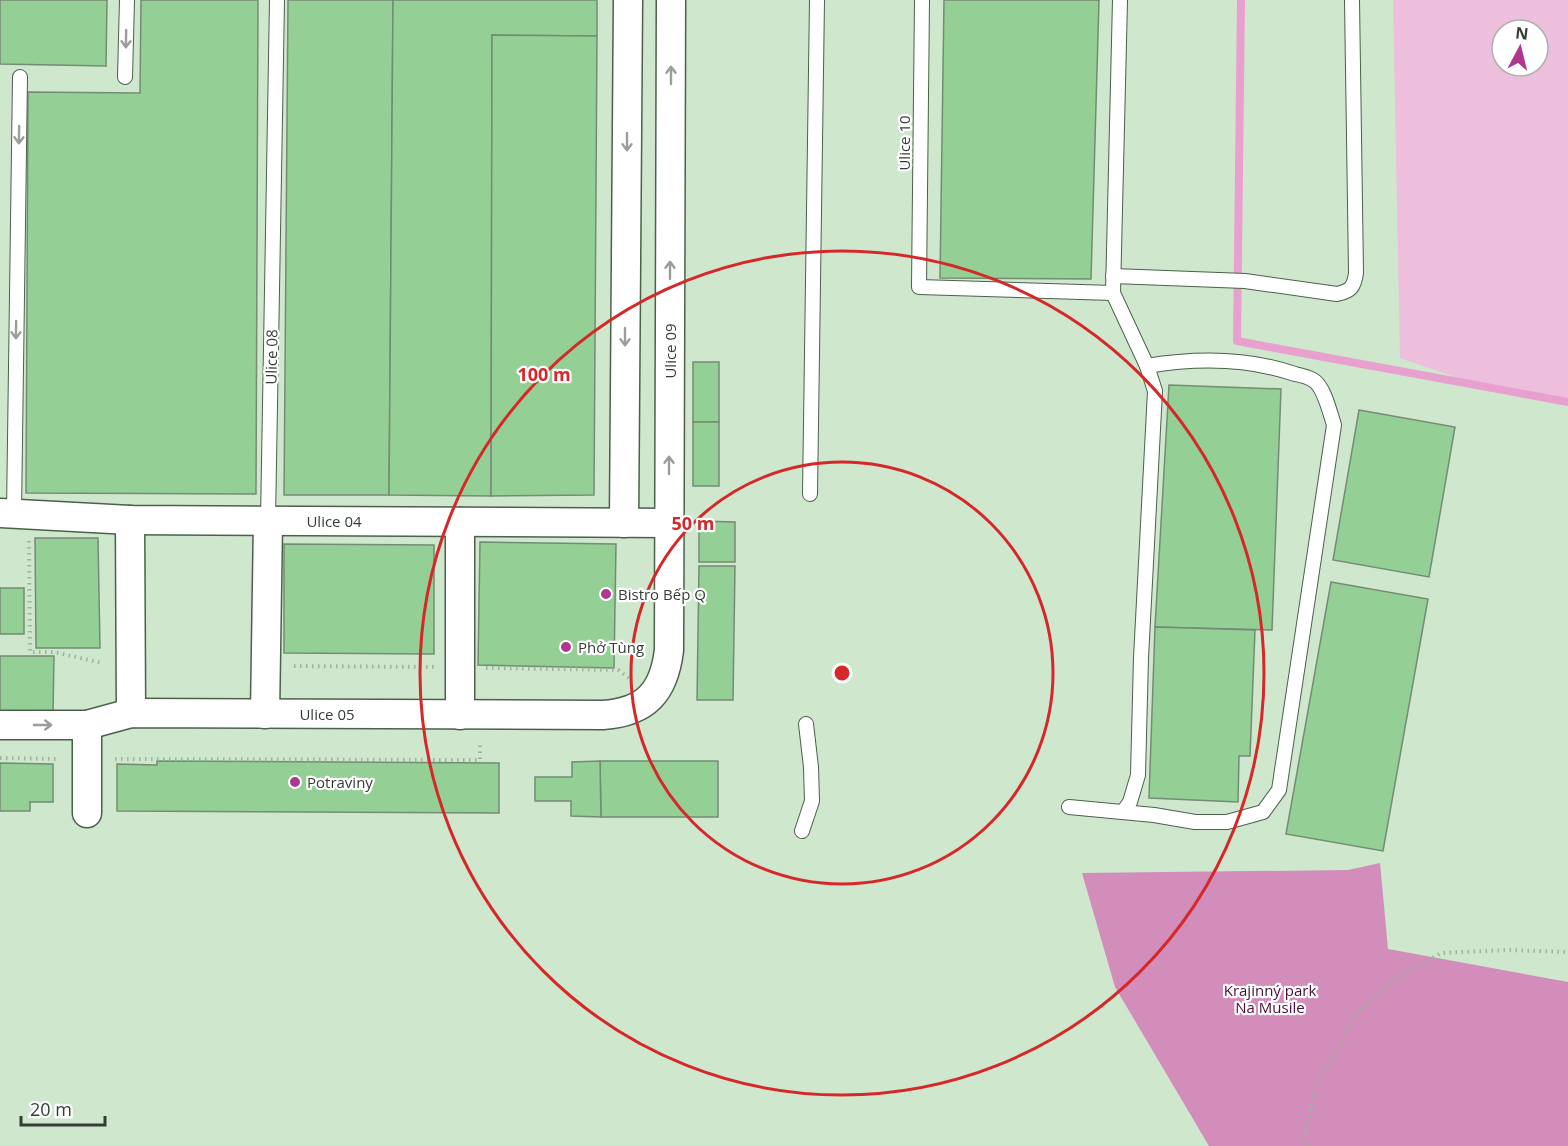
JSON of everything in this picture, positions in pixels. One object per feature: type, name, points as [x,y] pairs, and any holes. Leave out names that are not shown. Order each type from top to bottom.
[{"type":"street","points":[[624,523],[628,0]]},
{"type":"street","name":"Ulice 09","points":[[650,697],[663,680],[667,670],[669,650],[671,0]]},
{"type":"street","name":"Ulice 04","points":[[14,513],[130,520],[669,523]]},
{"type":"street","points":[[130,520],[131,713]]},
{"type":"street","name":"Ulice 08","points":[[265,714],[268,521]]},
{"type":"street","points":[[460,522],[470,715]]},
{"type":"street","name":"Ulice 05","points":[[0,725],[87,725],[131,713],[618,714],[641,706],[650,697]]},
{"type":"street","points":[[87,725],[87,813]]},
{"type":"lane","points":[[125,77],[127,0]]},
{"type":"lane","name":"Ulice 08","points":[[268,521],[277,0]]},
{"type":"lane","points":[[810,494],[817,0]]},
{"type":"lane","name":"Ulice 10","points":[[922,0],[919,287],[1113,292]]},
{"type":"lane","points":[[1120,0],[1113,292],[1147,366],[1155,391],[1141,658],[1138,775],[1130,802],[1123,812]]},
{"type":"lane","points":[[1113,276],[1238,281],[1337,294],[1348,292],[1354,286],[1356,273],[1352,0]]},
{"type":"lane","points":[[14,513],[20,77]]},
{"type":"lane","points":[[1069,807],[1196,822],[1227,822],[1263,812],[1279,790],[1334,425],[1327,401],[1314,380],[1278,368],[1229,361],[1177,361],[1147,366]]},
{"type":"lane","points":[[802,831],[812,801],[806,724]]},
{"type":"path","points":[[14,513],[30,652],[54,652],[109,664]]},
{"type":"path","points":[[0,758],[480,760],[470,715]]},
{"type":"path","points":[[1305,1146],[1304,1139],[1316,1086],[1356,1014],[1392,981],[1441,954],[1508,950],[1568,952]]},
{"type":"shaded area","points":[[1393,0],[1568,0],[1568,400],[1484,387],[1400,358]]},
{"type":"green space","name":"Krajinný park Na Musile","points":[[1380,863],[1388,949],[1568,982],[1568,1146],[1209,1146],[1115,987],[1082,873],[1348,870]]},
{"type":"building","points":[[0,0],[107,0],[106,66],[0,64]]},
{"type":"building","points":[[141,0],[258,0],[256,494],[26,493],[28,92],[140,93]]},
{"type":"building","points":[[288,0],[393,0],[389,495],[284,495]]},
{"type":"building","points":[[393,0],[597,0],[597,36],[492,35],[491,496],[389,495]]},
{"type":"building","points":[[944,0],[1099,0],[1091,279],[940,278]]},
{"type":"building","points":[[492,35],[597,36],[594,495],[491,496]]},
{"type":"building","points":[[693,362],[719,362],[719,422],[693,422]]},
{"type":"building","points":[[1169,385],[1281,389],[1272,630],[1155,627]]},
{"type":"building","points":[[1359,410],[1455,427],[1429,577],[1333,560]]},
{"type":"building","points":[[693,422],[719,422],[719,486],[693,486]]},
{"type":"building","points":[[699,521],[735,522],[735,562],[699,562]]},
{"type":"building","points":[[35,538],[98,538],[100,648],[36,648]]},
{"type":"building","points":[[480,542],[616,544],[614,668],[478,665]]},
{"type":"building","points":[[284,544],[434,545],[434,654],[284,653]]},
{"type":"building","points":[[699,566],[735,566],[733,700],[697,700]]},
{"type":"building","points":[[1331,582],[1428,599],[1383,851],[1286,834]]},
{"type":"building","points":[[0,588],[24,588],[24,634],[0,634]]},
{"type":"building","points":[[1155,627],[1255,630],[1250,756],[1239,756],[1238,802],[1149,798]]},
{"type":"building","points":[[0,656],[54,656],[53,714],[0,714]]},
{"type":"building","points":[[157,761],[499,763],[499,813],[117,811],[117,764],[157,765]]},
{"type":"building","points":[[600,761],[718,761],[718,817],[601,817]]},
{"type":"building","points":[[600,761],[601,817],[571,816],[571,801],[535,801],[535,777],[572,777],[572,762]]},
{"type":"building","points":[[0,763],[53,764],[53,802],[30,802],[30,811],[0,811]]},
{"type":"waterway","points":[[1241,0],[1237,341],[1568,402]]},
{"type":"place","name":"Bistro Bếp Q","points":[[606,594]]},
{"type":"place","name":"Phở Tùng","points":[[566,647]]},
{"type":"place","name":"Potraviny","points":[[295,782]]}]
